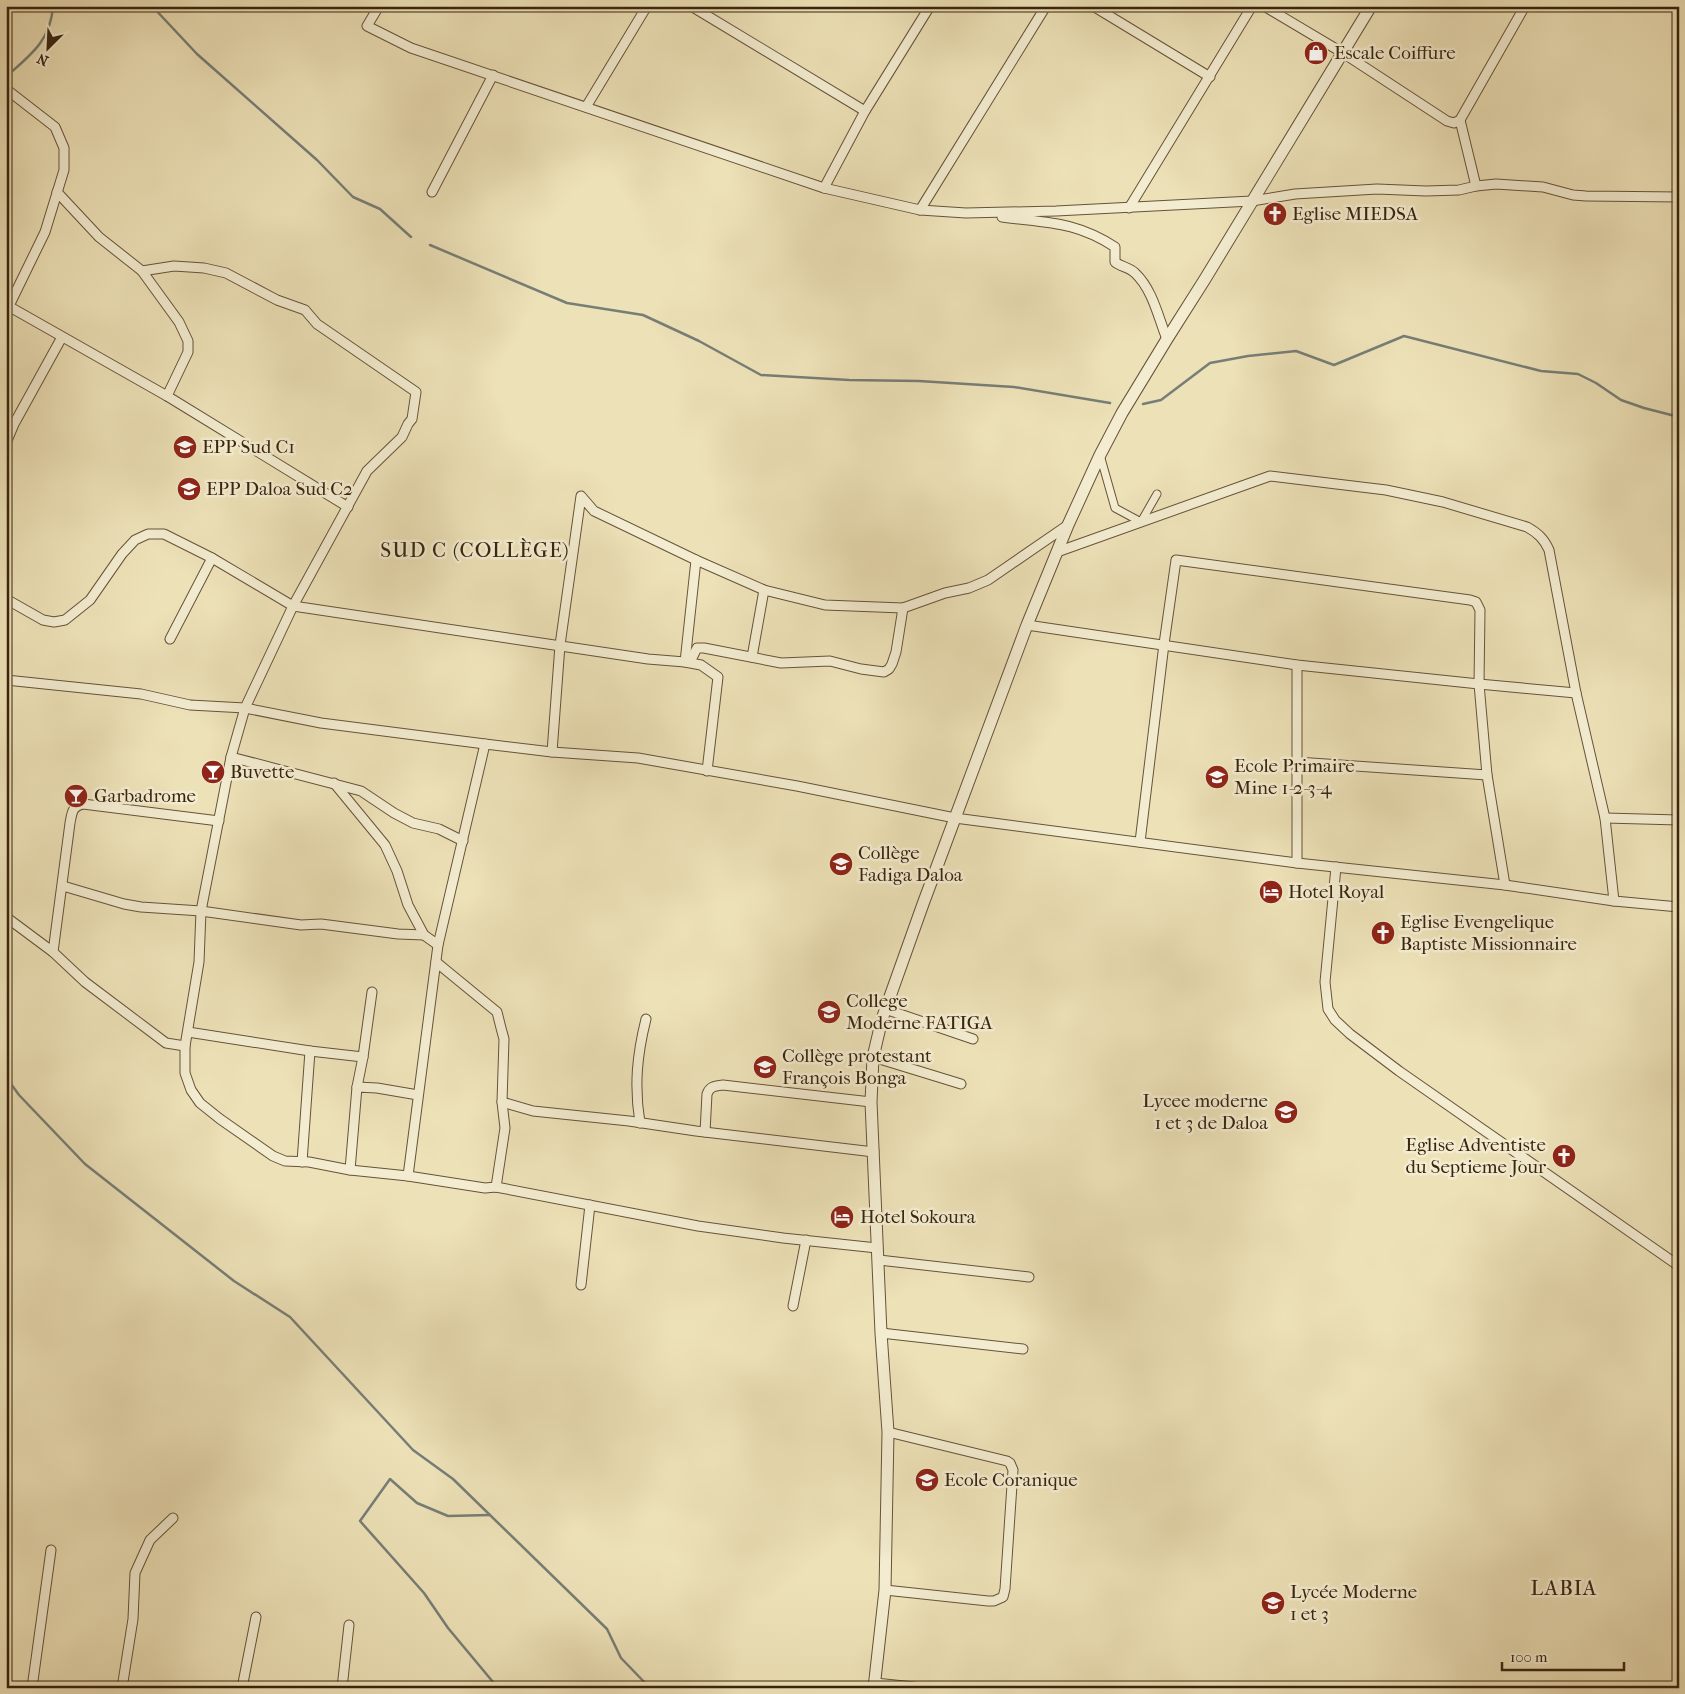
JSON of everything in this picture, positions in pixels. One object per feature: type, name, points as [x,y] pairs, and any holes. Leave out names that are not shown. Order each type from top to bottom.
[{"type":"street","points":[[379,6],[367,26],[411,48],[824,188],[920,210],[1051,222],[1092,233],[1113,245],[1115,248],[1115,262],[1121,267],[1133,271],[1150,295],[1167,339]]},
{"type":"street","points":[[586,107],[647,6]]},
{"type":"street","points":[[691,6],[865,111]]},
{"type":"street","points":[[824,188],[865,111],[930,6]]},
{"type":"street","points":[[920,210],[1046,6]]},
{"type":"street","points":[[1093,6],[1210,77]]},
{"type":"street","points":[[1129,208],[1252,6]]},
{"type":"street","points":[[1264,6],[1343,53],[1447,121],[1454,123],[1460,120],[1525,6]]},
{"type":"street","points":[[914,1688],[874,1686],[885,1590],[888,1432],[881,1334],[872,1102],[873,1057],[885,1009],[1027,625],[1068,525],[1100,455],[1122,413],[1371,6]]},
{"type":"street","points":[[432,192],[492,75]]},
{"type":"street","points":[[6,89],[54,127],[64,148],[64,170],[45,232],[8,309],[167,396],[348,507]]},
{"type":"street","points":[[1460,120],[1470,154],[1476,186]]},
{"type":"street","points":[[966,213],[1009,213],[1252,202],[1295,194],[1378,189],[1444,191],[1496,184],[1531,186],[1586,196],[1679,197]]},
{"type":"street","points":[[57,192],[99,237],[142,271],[179,322],[188,341],[188,352],[167,396]]},
{"type":"street","points":[[142,271],[174,266],[204,268],[226,273],[276,300],[305,310],[317,324],[416,392],[412,419],[402,437],[367,471],[293,606],[245,708],[231,757],[201,911],[199,962],[185,1046],[187,1082],[200,1103],[271,1156],[285,1161],[408,1176],[485,1188],[496,1187],[698,1226],[806,1240],[878,1254],[1029,1277]]},
{"type":"street","points":[[6,443],[14,424],[62,337]]},
{"type":"street","points":[[1100,455],[1116,508],[1140,522],[1157,494]]},
{"type":"street","points":[[1057,552],[1270,476],[1386,490],[1443,502],[1527,526],[1537,532],[1545,541],[1549,550],[1576,692],[1605,818],[1614,901]]},
{"type":"street","points":[[552,752],[560,645],[581,496],[594,511],[696,560],[764,590],[825,605],[903,608],[945,593],[968,588],[988,580],[1068,525]]},
{"type":"street","points":[[6,599],[43,620],[54,622],[65,620],[90,600],[122,554],[135,540],[148,534],[164,534],[212,558],[293,606],[648,659],[700,665],[718,677],[707,771]]},
{"type":"street","points":[[170,639],[212,558]]},
{"type":"street","points":[[685,662],[696,560]]},
{"type":"street","points":[[1140,842],[1176,560],[1460,598],[1476,602],[1480,610],[1479,684],[1487,775],[1505,885]]},
{"type":"street","points":[[752,657],[764,590]]},
{"type":"street","points":[[685,662],[692,658],[697,648],[781,663],[830,661],[861,669],[884,672],[892,664],[896,652],[903,608]]},
{"type":"street","points":[[1027,625],[1297,665],[1576,692]]},
{"type":"street","points":[[1297,665],[1297,863]]},
{"type":"street","points":[[6,680],[141,694],[190,705],[245,708],[321,723],[485,744],[552,752],[638,758],[797,786],[955,818],[1297,863],[1505,885],[1614,901],[1679,907]]},
{"type":"street","points":[[408,1176],[438,945],[485,744]]},
{"type":"street","points":[[231,757],[361,791],[394,813],[413,822],[439,829],[463,842]]},
{"type":"street","points":[[1297,762],[1487,775]]},
{"type":"street","points":[[334,783],[385,845],[397,871],[408,905],[424,935],[438,945]]},
{"type":"street","points":[[53,952],[70,822],[73,808],[76,805],[83,804],[219,821]]},
{"type":"street","points":[[1605,818],[1679,820]]},
{"type":"street","points":[[1336,867],[1325,982],[1328,1009],[1335,1020],[1350,1034],[1399,1071],[1679,1266]]},
{"type":"street","points":[[63,886],[124,904],[162,910],[201,911],[301,925],[322,924],[398,934],[424,935]]},
{"type":"street","points":[[6,917],[53,952],[85,982],[166,1043],[185,1046]]},
{"type":"street","points":[[436,962],[497,1012],[504,1039],[502,1102],[505,1128],[496,1187]]},
{"type":"street","points":[[350,1170],[357,1087],[372,992]]},
{"type":"street","points":[[885,1009],[973,1039]]},
{"type":"street","points":[[640,1122],[636,1087],[641,1040],[646,1019]]},
{"type":"street","points":[[188,1032],[310,1051],[363,1057]]},
{"type":"street","points":[[302,1162],[310,1051]]},
{"type":"street","points":[[873,1057],[961,1084]]},
{"type":"street","points":[[705,1132],[707,1094],[713,1086],[724,1085],[872,1102]]},
{"type":"street","points":[[357,1087],[377,1088],[418,1096]]},
{"type":"street","points":[[502,1102],[533,1111],[640,1122],[705,1132],[874,1152]]},
{"type":"street","points":[[581,1285],[590,1205]]},
{"type":"street","points":[[793,1306],[806,1240]]},
{"type":"street","points":[[881,1334],[1022,1350]]},
{"type":"street","points":[[885,1590],[988,1601],[1000,1600],[1005,1589],[1013,1470],[1007,1461],[888,1432]]},
{"type":"street","points":[[122,1688],[133,1618],[134,1573],[150,1540],[173,1518]]},
{"type":"street","points":[[32,1688],[51,1550]]},
{"type":"street","points":[[242,1688],[256,1617]]},
{"type":"street","points":[[342,1688],[350,1625]]},
{"type":"waterway","points":[[9,74],[39,45],[49,28],[53,6]]},
{"type":"waterway","points":[[152,6],[197,54],[317,160],[353,197],[380,209],[411,237]]},
{"type":"waterway","points":[[430,245],[567,303],[643,315],[699,341],[761,375],[1014,387],[1110,403]]},
{"type":"waterway","points":[[1143,404],[1161,400],[1210,363],[1248,356],[1296,351],[1334,365],[1404,336],[1541,371],[1578,374],[1596,383],[1621,400],[1679,417]]},
{"type":"waterway","points":[[6,1077],[19,1095],[85,1164],[234,1281],[290,1317],[413,1450],[453,1479],[607,1629],[621,1658],[650,1688]]},
{"type":"waterway","points":[[490,1515],[448,1516],[417,1503],[390,1479],[360,1521],[424,1593],[448,1628],[498,1688]]},
{"type":"place","name":"Escale Coiffure","points":[[1316,53]]},
{"type":"place","name":"Eglise MIEDSA","points":[[1275,214]]},
{"type":"place","name":"EPP Sud C1","points":[[185,447]]},
{"type":"place","name":"EPP Daloa Sud C2","points":[[189,489]]},
{"type":"place","name":"Buvette","points":[[213,772]]},
{"type":"place","name":"Ecole Primaire Mine 1-2-3-4","points":[[1217,777]]},
{"type":"place","name":"Garbadrome","points":[[76,796]]},
{"type":"place","name":"Collège Fadiga Daloa","points":[[841,864]]},
{"type":"place","name":"Hotel Royal","points":[[1271,892]]},
{"type":"place","name":"Eglise Evengelique Baptiste Missionnaire","points":[[1383,933]]},
{"type":"place","name":"College Moderne FATIGA","points":[[829,1012]]},
{"type":"place","name":"Collège protestant François Bonga","points":[[765,1067]]},
{"type":"place","name":"Lycee moderne 1 et 3 de Daloa","points":[[1286,1112]]},
{"type":"place","name":"Eglise Adventiste du Septieme Jour","points":[[1564,1156]]},
{"type":"place","name":"Hotel Sokoura","points":[[842,1217]]},
{"type":"place","name":"Ecole Coranique","points":[[927,1480]]},
{"type":"place","name":"Lycée Moderne 1 et 3","points":[[1273,1603]]},
{"type":"district","name":"SUD C (COLLÈGE)","points":[[475,550]]},
{"type":"district","name":"LABIA","points":[[1564,1588]]}]
